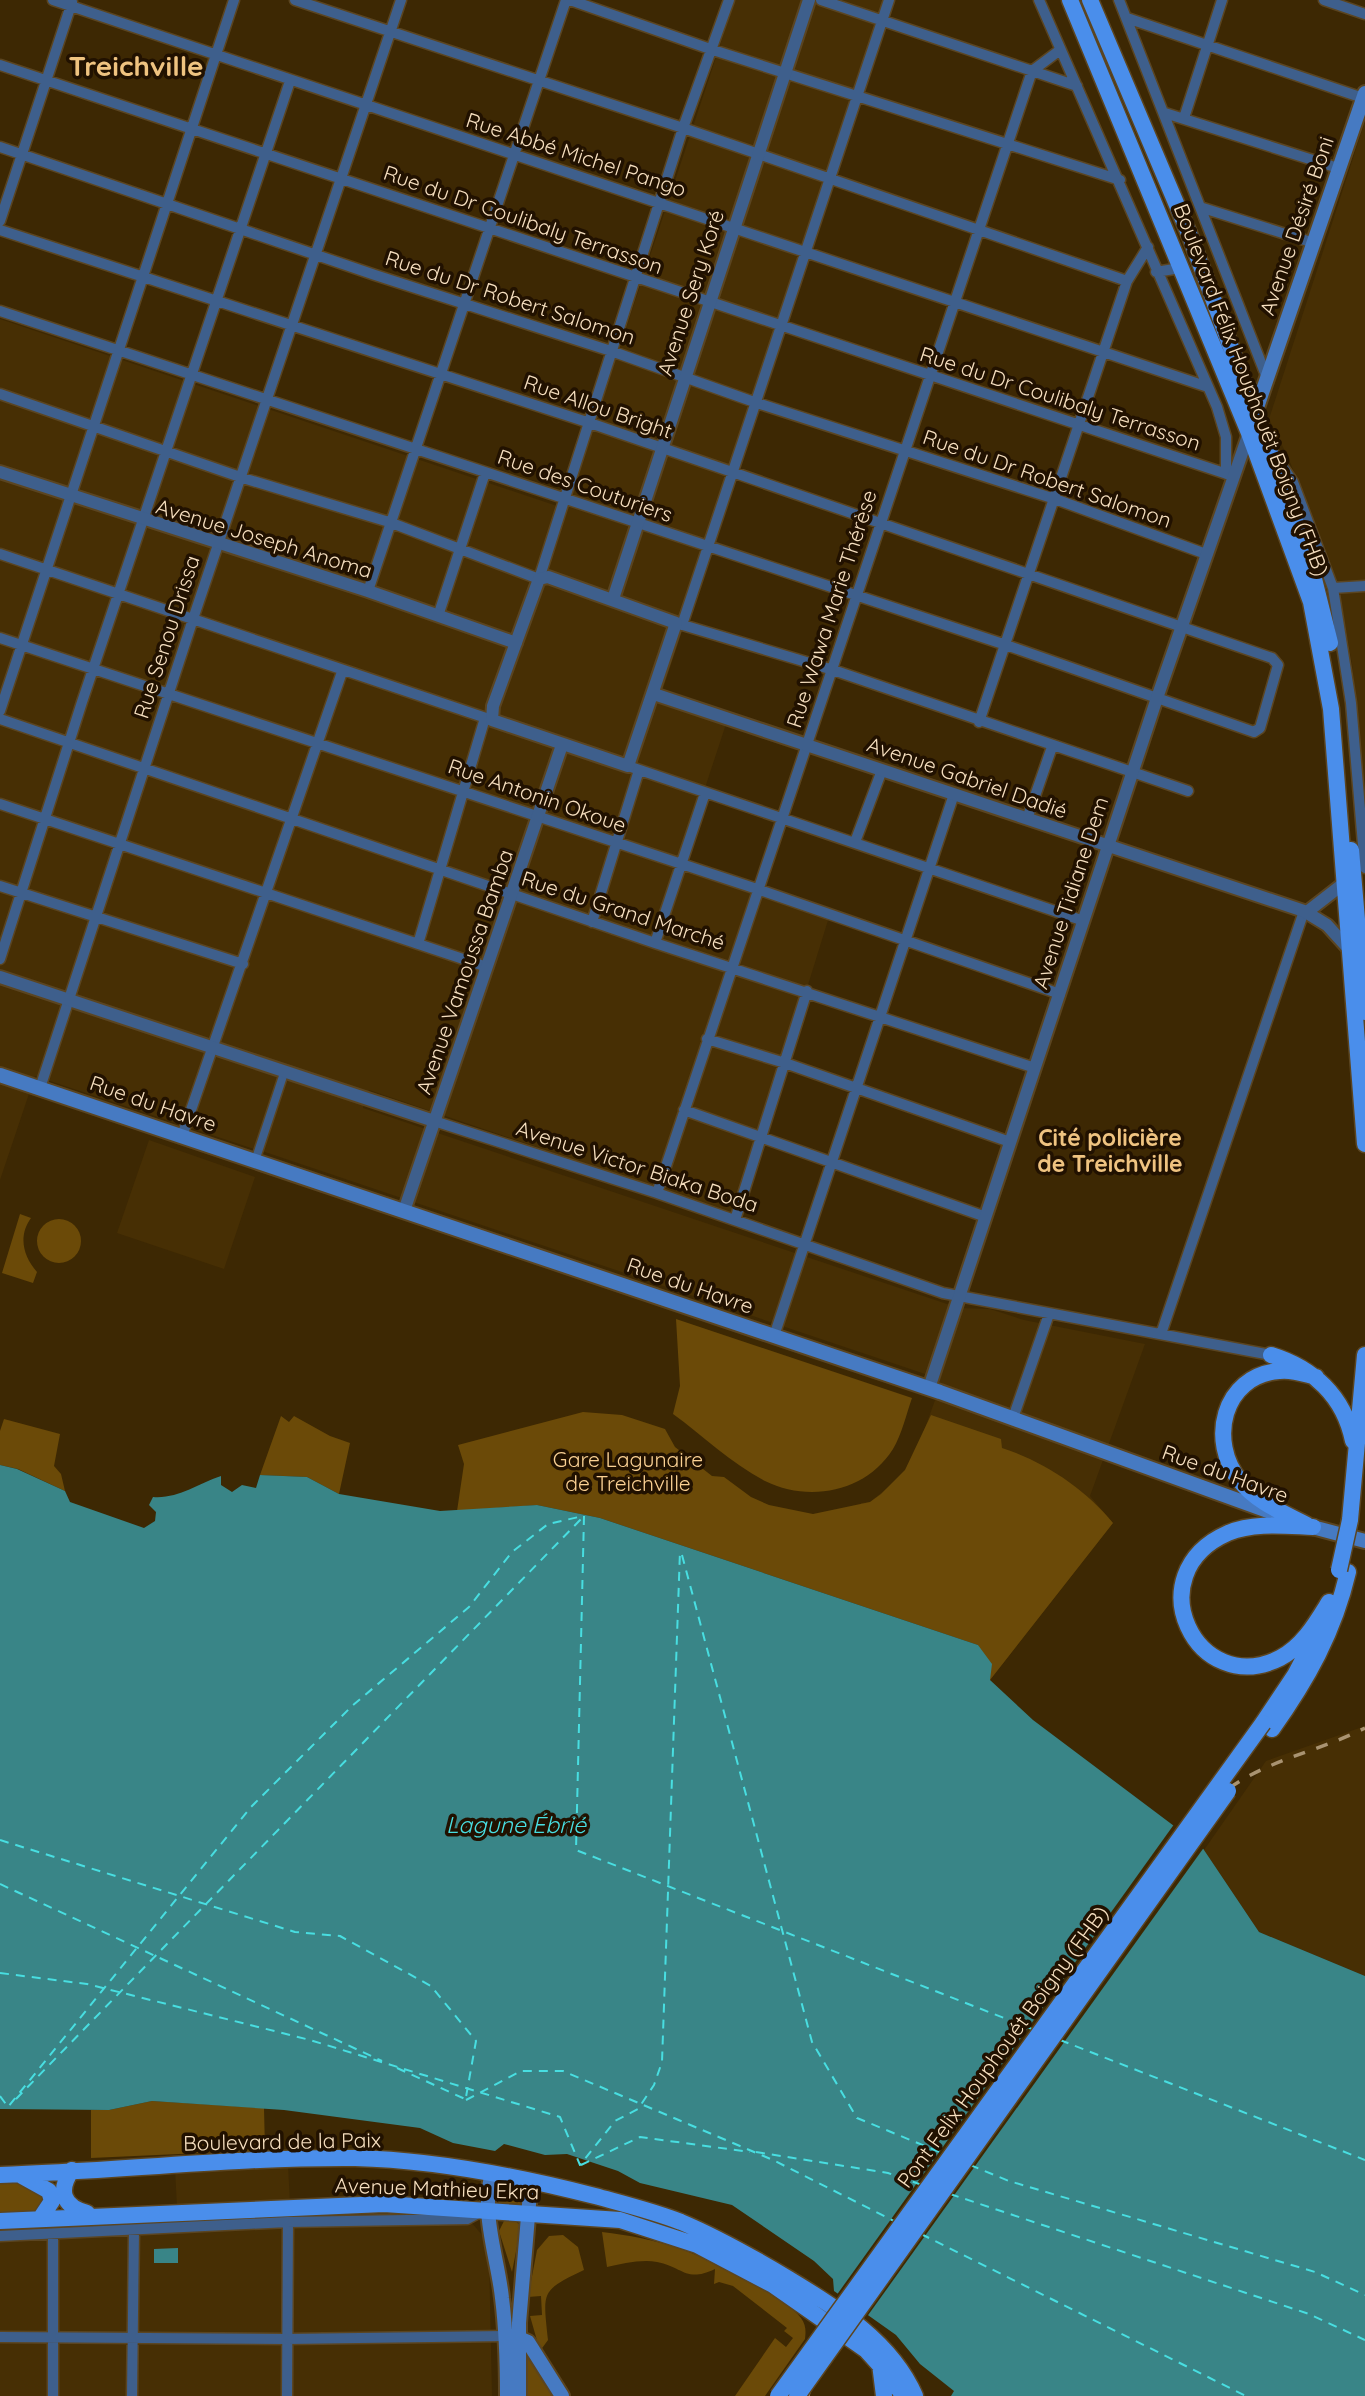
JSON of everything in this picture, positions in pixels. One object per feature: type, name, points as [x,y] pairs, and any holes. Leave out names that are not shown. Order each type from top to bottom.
[{"type":"main road","name":"Boulevard Félix Houphouët Boigny (FHB)","points":[[1070,0],[1249,433],[1298,563],[1326,671],[1365,1144]]},
{"type":"main road","name":"Boulevard Félix Houphouët Boigny (FHB)","points":[[1090,0],[1190,236],[1313,571],[1329,636],[1341,709],[1365,1012]]},
{"type":"main road","name":"Avenue Désiré Boni","points":[[1256,413],[1364,95]]},
{"type":"main road","name":"Avenue Tidiane Dem","points":[[1249,433],[1256,413]]},
{"type":"main road","points":[[1329,636],[1337,614]]},
{"type":"main road","name":"Rue du Havre","points":[[0,1075],[929,1388],[1313,1528],[1365,1541]]},
{"type":"main road","points":[[1271,1355],[1287,1360],[1316,1377],[1334,1396],[1349,1424],[1360,1474]]},
{"type":"main road","points":[[1268,1726],[1307,1654],[1343,1571],[1355,1521],[1360,1474],[1365,1355]]},
{"type":"main road","points":[[1313,1528],[1270,1506],[1240,1482],[1224,1455],[1221,1427],[1231,1401],[1249,1381],[1282,1370],[1316,1377]]},
{"type":"main road","points":[[1313,1528],[1250,1528],[1230,1532],[1216,1540],[1200,1553],[1188,1569],[1182,1585],[1182,1618],[1190,1634],[1215,1657],[1242,1665],[1256,1664],[1278,1659],[1287,1653],[1310,1632],[1329,1602]]},
{"type":"main road","points":[[1268,1726],[1306,1681],[1320,1655],[1343,1595],[1343,1571]]},
{"type":"main road","name":"Pont Felix Houphouét Boigny (FHB)","points":[[778,2396],[1268,1726]]},
{"type":"main road","name":"Pont Felix Houphouét Boigny (FHB)","points":[[797,2396],[1268,1726]]},
{"type":"main road","name":"Boulevard de la Paix","points":[[0,2175],[352,2158],[531,2180],[656,2213],[738,2249],[829,2304],[869,2334],[900,2369],[915,2396]]},
{"type":"main road","points":[[72,2170],[66,2178],[63,2197],[70,2206],[97,2216]]},
{"type":"main road","points":[[18,2174],[41,2184],[49,2191],[52,2201],[40,2219]]},
{"type":"main road","points":[[492,2174],[485,2210],[512,2336],[519,2396]]},
{"type":"main road","points":[[507,2396],[512,2336],[531,2214],[531,2180]]},
{"type":"main road","name":"Avenue Mathieu Ekra","points":[[0,2221],[97,2216],[172,2220],[309,2214],[384,2204],[620,2220],[658,2230],[725,2259],[810,2309],[853,2339],[880,2364]]},
{"type":"main road","points":[[512,2336],[528,2342],[562,2396]]},
{"type":"main road","points":[[880,2364],[884,2396]]},
{"type":"main road","points":[[880,2364],[903,2396]]},
{"type":"street","name":"Rue Abbé Michel Pango","points":[[53,0],[72,3],[215,56],[733,227],[1104,355],[1205,386]]},
{"type":"street","points":[[0,711],[234,0]]},
{"type":"street","points":[[295,0],[539,83],[683,128],[1127,281]]},
{"type":"street","name":"Rue Senou Drissa","points":[[40,1088],[97,918],[119,842],[171,694],[218,543],[243,478],[401,0]]},
{"type":"street","points":[[368,591],[438,374],[568,0],[857,97],[1120,180]]},
{"type":"street","points":[[418,944],[462,790],[539,579],[562,498],[683,128],[729,0]]},
{"type":"street","name":"Avenue Sery Koré","points":[[613,599],[809,0]]},
{"type":"street","points":[[821,0],[1077,86]]},
{"type":"street","points":[[592,922],[654,694],[757,403],[889,0]]},
{"type":"street","points":[[1039,0],[1120,180],[1156,272],[1225,430],[1229,475]]},
{"type":"street","name":"Boulevard Félix Houphouët Boigny (FHB)","points":[[1119,0],[1203,208],[1267,378]]},
{"type":"street","points":[[1184,118],[1222,0]]},
{"type":"street","points":[[1324,0],[1365,14]]},
{"type":"street","points":[[0,221],[72,3]]},
{"type":"street","points":[[1127,18],[1364,95]]},
{"type":"street","points":[[1032,71],[1060,50]]},
{"type":"street","name":"Rue du Dr Coulibaly Terrasson","points":[[0,65],[490,228],[708,304],[1229,475]]},
{"type":"street","name":"Rue Wawa Marie Thérèse","points":[[657,1193],[1032,71]]},
{"type":"street","points":[[0,959],[94,667],[290,81]]},
{"type":"street","points":[[1165,113],[1338,168]]},
{"type":"street","name":"Rue du Dr Robert Salomon","points":[[0,146],[166,204],[611,351],[757,403],[1055,499],[1206,554]]},
{"type":"street","points":[[1203,208],[1314,243]]},
{"type":"street","name":"Rue Allou Bright","points":[[0,230],[587,422],[661,450],[1030,572],[1181,629],[1276,661],[1278,665],[1260,727],[1254,732],[1157,698]]},
{"type":"street","points":[[979,722],[1127,281],[1147,247]]},
{"type":"street","points":[[1156,272],[1180,268]]},
{"type":"street","name":"Rue des Couturiers","points":[[0,311],[857,598],[1006,645],[1157,698]]},
{"type":"street","points":[[0,394],[243,478],[389,522],[539,579],[548,577],[679,624],[833,670],[1052,747],[1188,791]]},
{"type":"street","name":"Avenue Tidiane Dem","points":[[929,1388],[1206,554],[1229,475],[1249,433]]},
{"type":"street","name":"Boulevard Félix Houphouët Boigny (FHB)","points":[[1268,446],[1286,467],[1293,482],[1333,588],[1351,703],[1365,868]]},
{"type":"street","name":"Avenue Joseph Anoma","points":[[0,472],[144,521],[368,591],[516,643]]},
{"type":"street","points":[[438,616],[485,473]]},
{"type":"street","points":[[0,554],[1084,921]]},
{"type":"street","points":[[1333,588],[1365,586]]},
{"type":"street","name":"Rue Antonin Okoue","points":[[0,638],[462,790],[537,818],[683,864],[1060,994]]},
{"type":"street","points":[[183,1136],[342,672]]},
{"type":"street","name":"Avenue Gabriel Dadié","points":[[654,694],[1305,912],[1328,925],[1348,947]]},
{"type":"street","name":"Rue du Grand Marché","points":[[0,719],[291,816],[592,922],[1035,1068]]},
{"type":"street","name":"Avenue Vamoussa Bamba","points":[[404,1211],[562,745]]},
{"type":"street","points":[[1027,819],[1052,747]]},
{"type":"street","points":[[855,842],[882,770]]},
{"type":"street","points":[[656,943],[705,793]]},
{"type":"street","points":[[774,1336],[954,794]]},
{"type":"street","points":[[0,804],[487,967]]},
{"type":"street","points":[[1161,1334],[1305,912],[1343,884]]},
{"type":"street","points":[[0,886],[243,964]]},
{"type":"street","name":"Avenue Victor Biaka Boda","points":[[0,977],[284,1073],[657,1193],[960,1297],[1271,1355]]},
{"type":"street","points":[[735,1220],[807,991]]},
{"type":"street","points":[[706,1040],[785,1063],[1010,1142]]},
{"type":"street","points":[[255,1161],[284,1073]]},
{"type":"street","points":[[684,1110],[986,1217]]},
{"type":"street","points":[[1013,1418],[1049,1314]]},
{"type":"street","points":[[0,2236],[134,2230],[172,2220],[288,2222],[309,2214]]},
{"type":"street","points":[[287,2396],[288,2222]]},
{"type":"street","points":[[132,2396],[134,2230]]},
{"type":"street","points":[[52,2396],[53,2234]]},
{"type":"street","points":[[0,2337],[287,2339],[512,2336]]},
{"type":"shaded area","points":[[735,0],[891,0],[661,695],[728,718],[678,870],[829,917],[735,1221],[639,1182],[369,1090],[363,1108],[959,1308],[990,1309],[1024,1320],[1145,1344],[1090,1496],[1113,1523],[990,1680],[978,1645],[834,1596],[861,1503],[870,1502],[892,1484],[905,1470],[918,1447],[938,1392],[940,1382],[934,1377],[262,1151],[284,1082],[278,1079],[254,1149],[35,1076],[0,1180],[0,319],[566,509]]},
{"type":"shaded area","points":[[1365,121],[1365,810],[1352,664],[1337,581],[1288,457],[1269,419]]},
{"type":"shaded area","points":[[149,1140],[255,1177],[224,1269],[117,1233]]},
{"type":"shaded area","points":[[1365,1726],[1365,1976],[1259,1932],[1204,1850],[1266,1761]]},
{"type":"shaded area","points":[[288,2165],[290,2203],[177,2207],[175,2169]]},
{"type":"shaded area","points":[[471,2222],[483,2236],[489,2254],[492,2396],[0,2396],[0,2233]]},
{"type":"green space","points":[[20,1214],[31,1218],[23,1239],[28,1259],[37,1272],[33,1283],[2,1273]]},
{"type":"green space","points":[[59,1219],[68,1220],[75,1225],[80,1232],[80,1250],[75,1257],[68,1262],[59,1263],[50,1262],[43,1257],[38,1250],[37,1241],[38,1232],[43,1225],[50,1220]]},
{"type":"green space","points":[[676,1319],[912,1398],[893,1449],[882,1464],[868,1475],[835,1489],[818,1492],[782,1488],[753,1474],[673,1414],[680,1386]]},
{"type":"green space","name":"Gare Lagunaire de Treichville","points":[[583,1412],[622,1415],[665,1429],[675,1447],[712,1476],[724,1477],[751,1497],[769,1505],[813,1514],[870,1502],[881,1494],[905,1470],[931,1415],[1001,1439],[1002,1448],[1034,1461],[1063,1478],[1090,1499],[1113,1523],[990,1680],[978,1645],[600,1518],[537,1505],[457,1511],[464,1464],[458,1445]]},
{"type":"green space","points":[[281,1416],[289,1422],[294,1416],[330,1436],[350,1443],[339,1494],[307,1477],[260,1475]]},
{"type":"green space","points":[[4,1419],[60,1434],[54,1466],[61,1474],[65,1491],[18,1469],[0,1465],[0,1431]]},
{"type":"green space","points":[[152,2101],[264,2108],[265,2150],[91,2158],[91,2110],[109,2110]]},
{"type":"green space","points":[[0,2179],[44,2191],[47,2205],[31,2215],[0,2216]]},
{"type":"green space","points":[[512,2185],[523,2195],[521,2204],[499,2203],[495,2197],[497,2190]]},
{"type":"green space","points":[[505,2219],[514,2220],[521,2226],[512,2272],[499,2231]]},
{"type":"green space","points":[[602,2232],[651,2240],[694,2254],[762,2288],[801,2318],[805,2339],[765,2396],[735,2396],[775,2338],[786,2347],[793,2338],[784,2331],[787,2328],[733,2286],[719,2282],[714,2284],[715,2269],[697,2275],[685,2273],[666,2264],[645,2261],[607,2267]]},
{"type":"green space","points":[[563,2235],[578,2247],[584,2270],[559,2283],[548,2294],[545,2311],[548,2340],[540,2351],[530,2316],[542,2315],[541,2296],[528,2297],[537,2250],[549,2236]]},
{"type":"green space","points":[[528,2353],[554,2396],[527,2396]]},
{"type":"water","name":"Lagune Ébrié","points":[[0,1465],[17,1469],[65,1491],[70,1502],[144,1528],[155,1521],[156,1512],[149,1505],[153,1497],[171,1496],[221,1476],[221,1485],[232,1492],[242,1485],[256,1488],[260,1475],[307,1477],[339,1494],[440,1511],[537,1505],[600,1518],[978,1645],[992,1664],[990,1680],[1033,1720],[1202,1847],[1259,1932],[1365,1976],[1365,2396],[951,2396],[954,2391],[920,2364],[896,2335],[834,2291],[833,2279],[814,2261],[732,2205],[640,2183],[618,2171],[567,2154],[545,2155],[504,2144],[495,2151],[453,2143],[420,2128],[284,2110],[152,2101],[109,2110],[0,2109]]},
{"type":"water","points":[[178,2248],[178,2263],[154,2263],[154,2249]]},
{"type":"pier","points":[[1175,1823],[1205,1846],[866,2318],[836,2296]]},
{"type":"ferry route","points":[[0,2096],[8,2107],[251,1807],[352,1706],[469,1607],[512,1552],[548,1524],[583,1516]]},
{"type":"ferry route","points":[[584,1516],[576,1850],[1032,2029]]},
{"type":"ferry route","points":[[16,2099],[584,1516]]},
{"type":"ferry route","points":[[0,1973],[87,1984],[310,2040],[560,2117],[580,2165],[615,2121],[638,2109],[654,2085],[662,2062],[680,1551]]},
{"type":"ferry route","points":[[682,1555],[812,2042],[857,2118],[942,2153]]},
{"type":"ferry route","points":[[0,1840],[295,1932],[340,1936],[431,1986],[476,2041],[466,2097]]},
{"type":"ferry route","points":[[0,1884],[382,2061]]},
{"type":"ferry route","points":[[1060,2040],[1365,2160]]},
{"type":"ferry route","points":[[397,2068],[465,2099]]},
{"type":"ferry route","points":[[466,2100],[521,2071],[563,2071],[773,2160],[894,2221]]},
{"type":"ferry route","points":[[581,2165],[640,2137],[750,2152]]},
{"type":"ferry route","points":[[756,2152],[888,2173],[922,2185]]},
{"type":"ferry route","points":[[970,2165],[1009,2181],[1315,2272],[1365,2295]]},
{"type":"ferry route","points":[[950,2194],[1309,2314],[1365,2340]]},
{"type":"ferry route","points":[[921,2234],[1246,2396]]},
{"type":"railway","points":[[808,2396],[817,2354],[829,2334],[1213,1801],[1248,1776],[1365,1728]]},
{"type":"district","name":"Treichville","points":[[136,66]]},
{"type":"district","name":"Cité policière de Treichville","points":[[1110,1151]]}]
